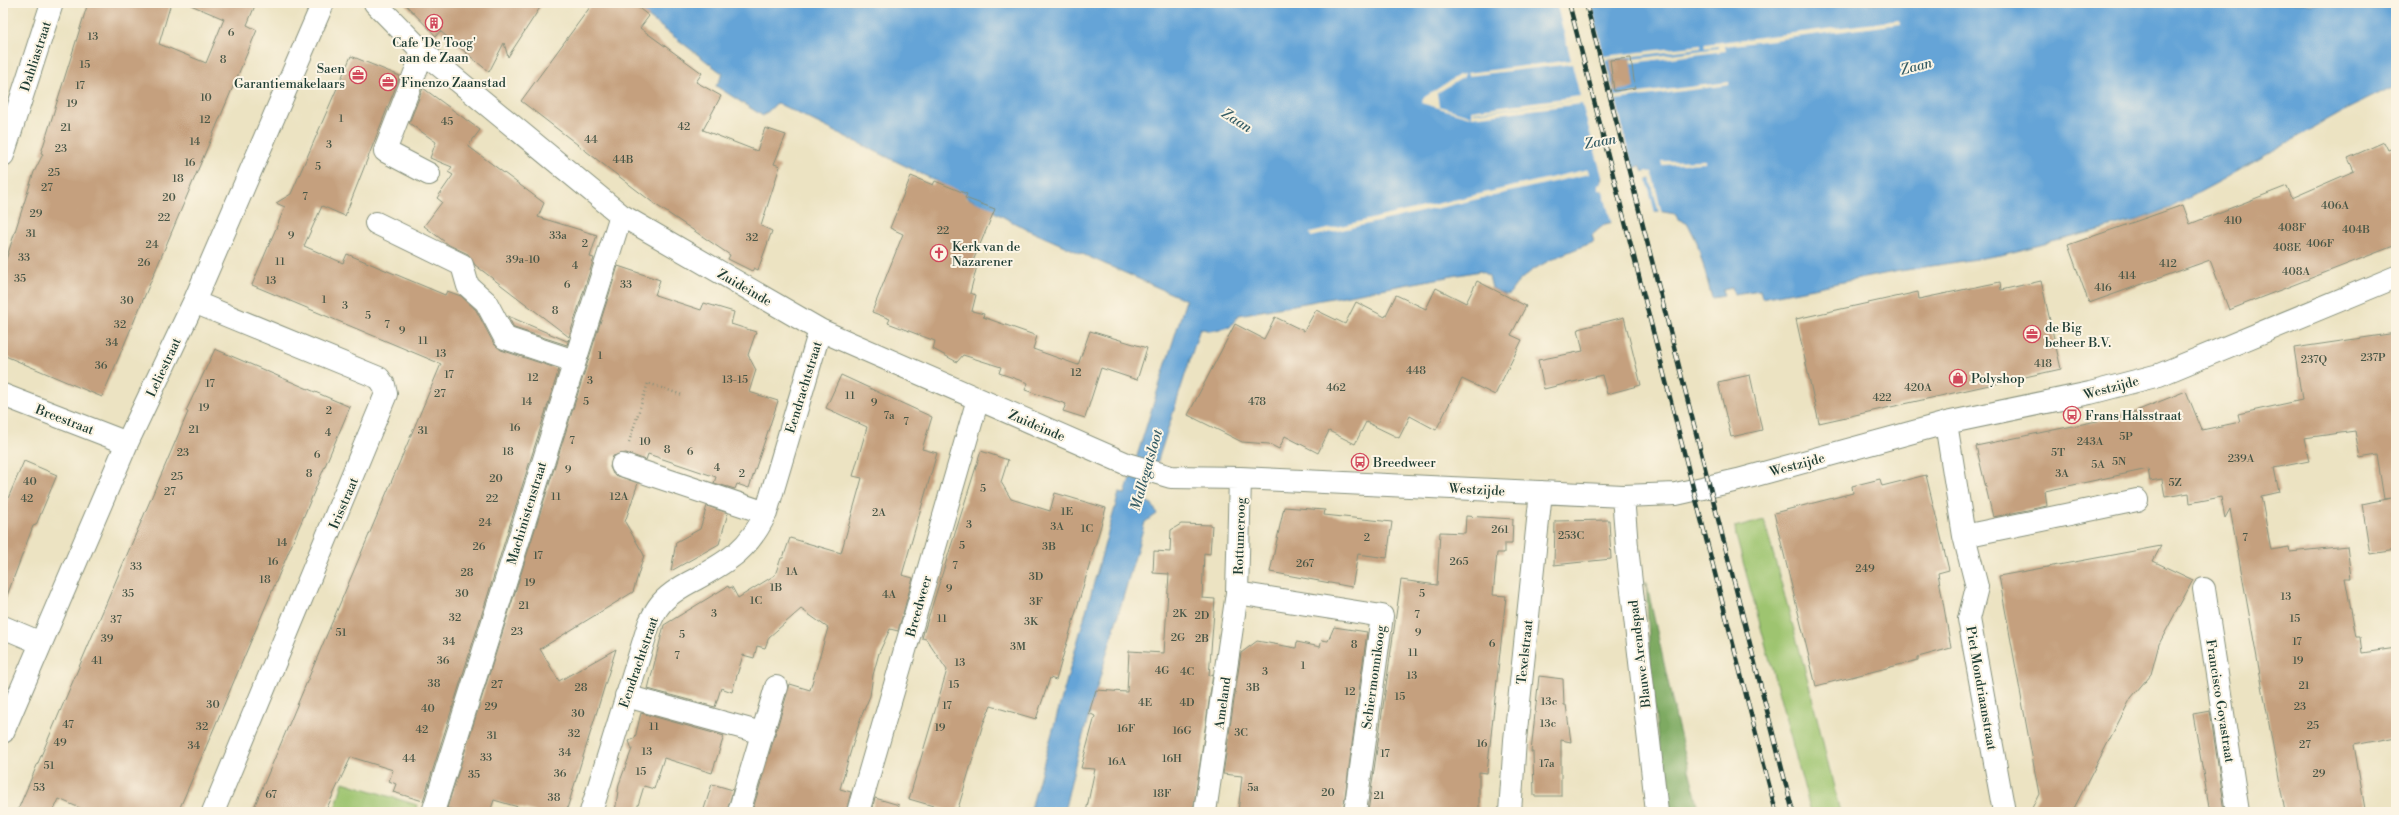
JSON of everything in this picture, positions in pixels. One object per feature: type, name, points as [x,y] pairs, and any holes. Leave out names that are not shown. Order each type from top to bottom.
[{"type":"street","name":"Dahliastraat","points":[[3,155],[52,3]]},
{"type":"street","name":"Leliestraat","points":[[3,732],[127,444],[194,302],[323,3]]},
{"type":"street","name":"Zuideinde","points":[[375,3],[423,52],[621,215],[820,330],[1127,464],[1171,477]]},
{"type":"street","points":[[423,52],[385,151],[429,174]]},
{"type":"street","name":"Machinistenstraat","points":[[433,812],[621,215]]},
{"type":"street","points":[[376,222],[462,265],[468,286],[486,302],[505,338],[574,361]]},
{"type":"street","name":"Westzijde","points":[[1171,477],[1240,478],[1623,496],[1676,494],[1738,480],[1946,423],[2090,394],[2159,374],[2396,277]]},
{"type":"street","name":"Irisstraat","points":[[194,302],[379,378],[384,385],[386,394],[213,812]]},
{"type":"street","name":"Eendrachtstraat","points":[[591,812],[649,624],[660,604],[681,587],[722,564],[740,551],[756,533],[766,513],[820,330]]},
{"type":"street","name":"Breestraat","points":[[3,395],[127,444]]},
{"type":"street","name":"Breedweer","points":[[858,812],[978,399]]},
{"type":"street","name":"Piet Mondriaanstraat","points":[[1946,423],[1964,536],[1977,587],[1969,619],[2004,812]]},
{"type":"street","points":[[622,465],[766,513]]},
{"type":"street","name":"Rottumeroog","points":[[1237,593],[1240,478]]},
{"type":"street","name":"Texelstraat","points":[[1510,812],[1515,740],[1541,492]]},
{"type":"street","name":"Blauwe Arendspad","points":[[1623,496],[1627,547],[1657,812]]},
{"type":"street","points":[[1964,536],[2137,500]]},
{"type":"street","name":"Francisco Goyastraat","points":[[2204,589],[2238,812]]},
{"type":"street","name":"Ameland","points":[[1204,812],[1237,593]]},
{"type":"street","name":"Schiermonnikoog","points":[[1237,593],[1382,616],[1355,812]]},
{"type":"street","points":[[3,627],[41,643]]},
{"type":"street","points":[[739,812],[776,687]]},
{"type":"street","points":[[626,696],[762,733]]},
{"type":"path","points":[[622,465],[648,383],[682,395]]},
{"type":"green space","points":[[1764,520],[1808,681],[1840,812],[1811,812],[1736,536],[1735,528]]},
{"type":"green space","points":[[1646,581],[1678,727],[1700,812],[1665,812],[1650,659]]},
{"type":"green space","points":[[343,782],[417,805],[415,812],[334,812]]},
{"type":"water","points":[[630,3],[2396,3],[2396,85],[2340,113],[2170,208],[2138,220],[2001,255],[1894,272],[1762,298],[1760,290],[1734,294],[1732,288],[1723,290],[1724,296],[1712,298],[1697,242],[1688,224],[1678,219],[1675,214],[1658,211],[1605,224],[1592,235],[1594,242],[1559,256],[1535,269],[1516,285],[1510,294],[1505,295],[1492,288],[1489,276],[1480,271],[1239,315],[1230,327],[1210,331],[1200,328],[1145,501],[1152,504],[1157,514],[1145,522],[1076,760],[1064,812],[1030,812],[1119,493],[1125,494],[1186,300],[1026,229],[934,180],[777,103],[763,116],[716,86],[723,74]],"holes":[[[1640,166],[1643,172],[1646,171],[1649,179],[1602,191],[1598,185],[1601,183],[1602,177]]]},
{"type":"pier","points":[[1556,3],[1591,3],[1604,56],[1701,45],[1701,48],[1605,60],[1615,96],[1729,82],[1729,85],[1616,100],[1633,170],[1603,180],[1582,104],[1472,117],[1471,110],[1580,96],[1572,64],[1468,76],[1467,73],[1571,60]],"holes":[[[1581,100],[1474,113],[1474,112]]]},
{"type":"pier","points":[[1899,20],[1900,24],[1725,46],[1726,51],[1632,63],[1631,59],[1718,48],[1718,46],[1705,48],[1704,44]]},
{"type":"pier","points":[[1464,74],[1464,77],[1437,93],[1439,106],[1469,115],[1470,117],[1421,103],[1423,98],[1459,75]]},
{"type":"pier","points":[[1705,160],[1705,163],[1662,165],[1661,161]]},
{"type":"pier","points":[[1588,169],[1589,174],[1311,237],[1310,233]]},
{"type":"pier","points":[[1646,171],[1652,172],[1662,214],[1659,213],[1650,178],[1647,180],[1655,214],[1612,225],[1603,191],[1598,189],[1598,184],[1603,182],[1600,185],[1602,189],[1646,178],[1647,174],[1641,173]]},
{"type":"building","points":[[88,3],[171,3],[159,44],[206,63],[224,19],[186,3],[256,3],[247,25],[257,30],[102,397],[3,355],[3,269],[34,172],[43,154],[41,153]]},
{"type":"building","points":[[404,3],[543,3],[508,57],[504,43],[489,72],[440,31],[436,36]]},
{"type":"building","points":[[593,3],[632,3],[649,16],[640,28],[702,73],[696,82],[721,96],[703,130],[757,151],[765,128],[786,135],[774,164],[780,166],[761,226],[772,231],[758,270],[754,268],[752,271],[728,259],[730,255],[656,205],[521,101]]},
{"type":"building","points":[[351,56],[400,76],[345,216],[322,206],[304,246],[343,263],[347,254],[445,295],[447,291],[461,296],[476,310],[494,344],[501,350],[559,369],[423,801],[393,792],[396,784],[389,781],[393,770],[351,757],[325,812],[252,812],[441,364],[252,285],[285,207],[276,203],[291,194]]},
{"type":"building","points":[[1631,58],[1635,88],[1614,91],[1610,60]]},
{"type":"building","points":[[423,88],[480,130],[468,146],[544,203],[538,217],[597,235],[590,257],[594,258],[569,337],[475,265],[468,254],[449,245],[424,226],[442,202],[437,198],[453,175],[448,172],[452,167],[430,158],[436,142],[409,123]]},
{"type":"building","points":[[2384,142],[2388,150],[2396,147],[2396,245],[2229,310],[2210,260],[2089,303],[2068,245],[2183,205],[2190,224],[2287,186],[2292,198],[2354,171],[2348,158]]},
{"type":"building","points":[[911,176],[933,185],[935,181],[967,194],[965,198],[995,209],[973,261],[978,262],[970,293],[976,295],[972,311],[984,314],[983,317],[1037,336],[1033,349],[1078,365],[1090,331],[1147,348],[1137,380],[1101,368],[1085,418],[1063,411],[1066,404],[1025,390],[1028,383],[999,373],[1001,367],[963,355],[957,362],[933,349],[935,341],[888,323],[890,319],[872,312],[903,234],[890,228]]},
{"type":"building","points":[[618,266],[660,280],[655,295],[701,310],[704,303],[734,312],[731,324],[756,332],[748,355],[756,370],[749,392],[778,401],[749,488],[737,484],[735,489],[714,483],[716,477],[648,454],[646,460],[626,453],[613,456],[610,467],[613,474],[638,483],[625,522],[644,555],[633,592],[540,649],[559,681],[616,649],[566,812],[535,812],[494,800],[490,812],[461,812],[447,808]]},
{"type":"building","points":[[1477,281],[1526,306],[1511,335],[1522,340],[1495,395],[1462,379],[1436,430],[1410,416],[1399,438],[1366,422],[1355,444],[1329,431],[1318,453],[1285,436],[1279,449],[1269,444],[1242,442],[1188,415],[1235,324],[1264,339],[1275,317],[1304,331],[1316,310],[1345,324],[1356,302],[1385,317],[1396,295],[1426,309],[1436,288],[1466,303]]},
{"type":"building","points":[[2041,281],[2061,369],[1819,423],[1796,319],[1918,292],[1919,299],[2000,282],[2001,290]]},
{"type":"building","points":[[508,316],[567,341],[569,339],[567,345],[514,328]]},
{"type":"building","points":[[1624,317],[1641,385],[1607,394],[1602,375],[1544,389],[1538,360],[1583,351],[1578,329]]},
{"type":"building","points":[[2396,333],[2396,550],[2370,554],[2362,504],[2391,498],[2384,499],[2377,455],[2360,458],[2355,431],[2304,438],[2309,461],[2274,468],[2279,492],[2261,496],[2271,550],[2289,547],[2290,552],[2347,546],[2351,578],[2345,578],[2356,637],[2360,637],[2362,653],[2396,648],[2396,737],[2354,745],[2365,809],[2347,812],[2285,812],[2230,509],[2225,518],[2221,497],[2190,503],[2189,493],[2165,497],[2162,479],[2150,481],[2148,469],[2045,491],[2047,506],[1993,517],[1976,446],[2126,415],[2186,391],[2202,430],[2240,422],[2238,414],[2302,400],[2294,348]]},
{"type":"building","points":[[215,349],[350,407],[209,740],[178,812],[89,812],[59,799],[53,812],[17,812],[188,412],[186,411]]},
{"type":"building","points":[[841,375],[932,417],[922,449],[937,453],[902,575],[913,578],[898,631],[890,629],[879,653],[873,675],[870,696],[861,717],[849,757],[840,789],[851,792],[846,812],[752,812],[790,684],[810,690],[828,628],[801,609],[769,637],[765,648],[757,646],[754,658],[743,655],[732,692],[721,688],[715,707],[648,689],[664,625],[728,586],[729,588],[732,587],[738,598],[775,575],[790,538],[841,553],[862,478],[853,476],[867,427],[826,408]]},
{"type":"building","points":[[1750,375],[1762,430],[1731,437],[1718,382]]},
{"type":"building","points":[[981,451],[1008,460],[1001,482],[1011,499],[1050,511],[1055,493],[1106,508],[1056,680],[1050,678],[1036,719],[991,706],[983,724],[957,812],[954,812],[909,799],[947,670],[926,639],[922,638]]},
{"type":"building","points":[[24,461],[57,475],[36,525],[33,526],[5,601],[3,601],[3,510]]},
{"type":"building","points":[[1926,475],[1949,570],[1938,573],[1951,648],[1918,657],[1918,660],[1816,686],[1774,513],[1853,493],[1852,486],[1880,479],[1882,486]]},
{"type":"building","points":[[707,506],[728,513],[719,544],[671,571],[676,542],[700,529]]},
{"type":"building","points":[[1284,507],[1325,510],[1324,515],[1392,522],[1387,558],[1358,554],[1352,587],[1270,572]]},
{"type":"building","points":[[1466,516],[1513,519],[1512,544],[1504,544],[1504,553],[1497,553],[1493,595],[1506,596],[1487,773],[1479,772],[1479,812],[1368,812],[1401,580],[1437,585],[1440,532],[1465,533]]},
{"type":"building","points":[[1609,520],[1611,559],[1554,565],[1555,521]]},
{"type":"building","points":[[1181,524],[1212,525],[1210,554],[1204,553],[1202,598],[1215,599],[1209,676],[1213,674],[1193,812],[1086,812],[1095,769],[1081,768],[1095,716],[1089,713],[1096,690],[1127,692],[1129,651],[1164,653],[1169,574],[1153,573],[1154,551],[1170,552],[1171,530]]},
{"type":"building","points":[[2161,546],[2153,561],[2193,580],[2159,644],[2151,674],[2131,698],[2072,812],[2030,812],[2039,794],[1999,576]]},
{"type":"building","points":[[1334,627],[1367,632],[1343,812],[1238,812],[1242,776],[1223,774],[1241,653],[1257,641],[1296,648],[1297,642],[1320,647],[1322,640],[1328,641]]},
{"type":"building","points":[[1539,676],[1563,679],[1564,705],[1566,705],[1571,742],[1561,740],[1561,796],[1534,796],[1533,752],[1531,752]]},
{"type":"building","points":[[2210,711],[2225,811],[2219,812],[2210,812],[2193,714]]},
{"type":"building","points":[[641,713],[724,736],[712,773],[664,758],[654,789],[644,786],[636,812],[615,812],[619,784],[632,749],[629,741],[635,738]]},
{"type":"building","points":[[712,784],[733,790],[727,812],[703,812]]},
{"type":"building","points":[[875,798],[899,805],[898,812],[871,812]]},
{"type":"railway","points":[[1569,3],[1776,812]]},
{"type":"railway","points":[[1586,3],[1793,812]]},
{"type":"place","name":"Cafe 'De Toog' aan de Zaan","points":[[434,23]]},
{"type":"place","name":"Saen Garantiemakelaars","points":[[358,75]]},
{"type":"place","name":"Finenzo Zaanstad","points":[[388,82]]},
{"type":"place","name":"Kerk van de Nazarener","points":[[939,253]]},
{"type":"place","name":"de Big beheer B.V.","points":[[2032,334]]},
{"type":"place","name":"Polyshop","points":[[1958,378]]},
{"type":"place","name":"Frans Halsstraat","points":[[2072,415]]},
{"type":"place","name":"Breedweer","points":[[1360,462]]},
{"type":"water label","name":"Zaan","points":[[1916,66]]},
{"type":"water label","name":"Zaan","points":[[1237,120]]},
{"type":"water label","name":"Zaan","points":[[1600,141]]},
{"type":"water label","name":"Mallegatsloot","points":[[1146,470]]}]
